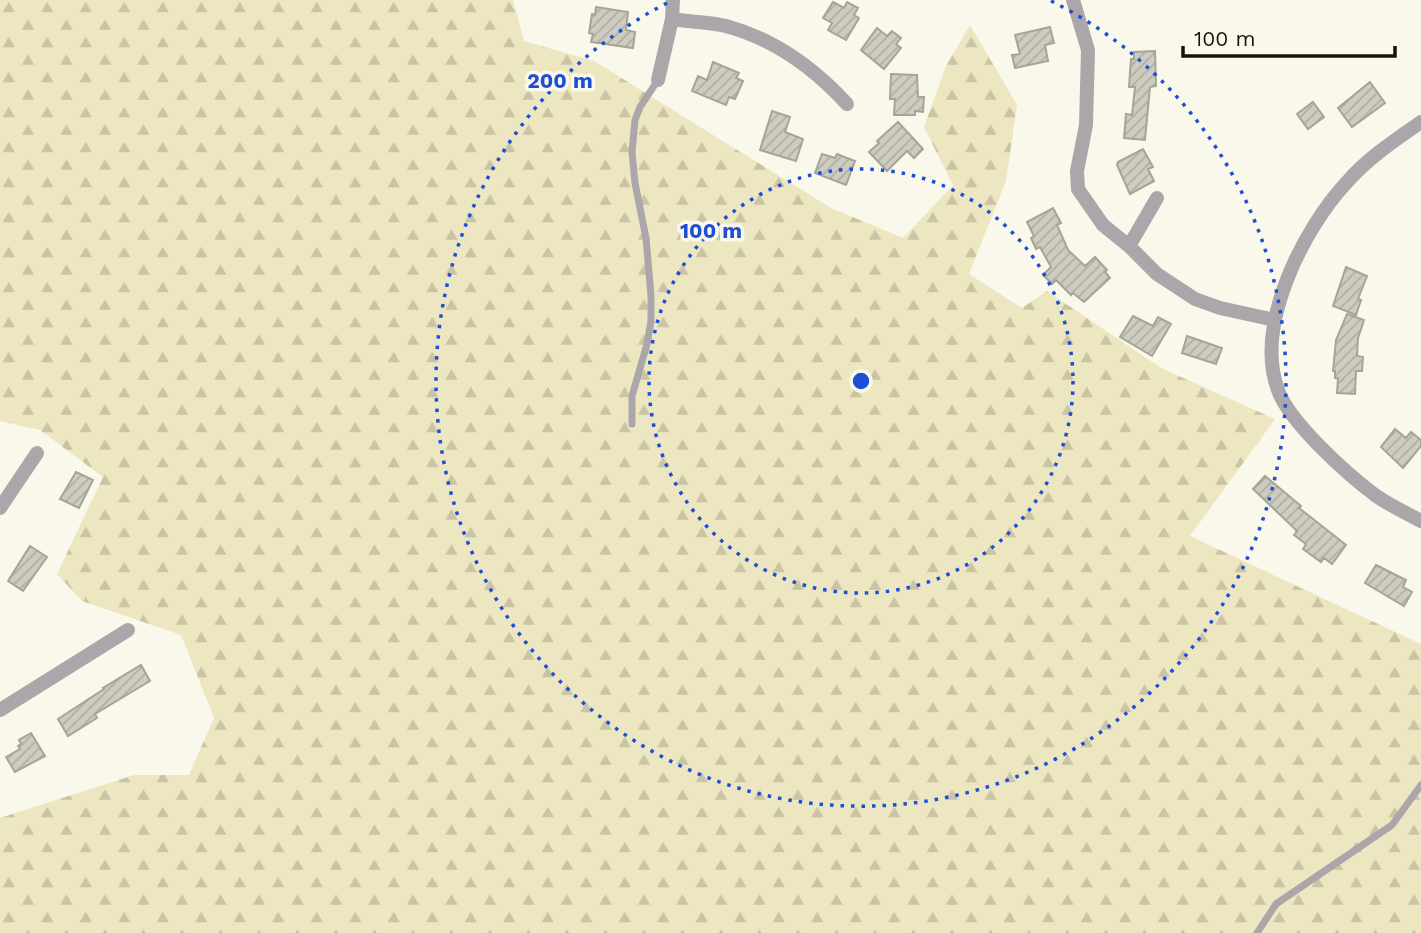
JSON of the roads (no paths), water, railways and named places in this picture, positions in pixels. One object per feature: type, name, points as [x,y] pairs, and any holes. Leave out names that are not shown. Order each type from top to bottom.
[{"type":"street","points":[[658,80],[672,19],[673,0]]},
{"type":"street","points":[[1073,0],[1088,50],[1086,125],[1077,171],[1078,189],[1103,225],[1157,274],[1195,299],[1220,308],[1275,320]]},
{"type":"street","points":[[672,19],[723,26],[768,40],[792,54],[830,85],[847,104]]},
{"type":"street","points":[[1421,122],[1374,156],[1345,184],[1300,250],[1283,289],[1275,320],[1272,358],[1277,388],[1293,416],[1310,435],[1377,496],[1421,521]]},
{"type":"street","points":[[1129,246],[1157,198]]},
{"type":"street","points":[[0,508],[37,453]]},
{"type":"street","points":[[0,710],[128,630]]},
{"type":"lane","points":[[632,424],[632,396],[647,344],[651,296],[646,238],[632,152],[635,120],[640,107],[658,80]]},
{"type":"lane","points":[[1257,933],[1276,904],[1392,825],[1421,785]]}]
